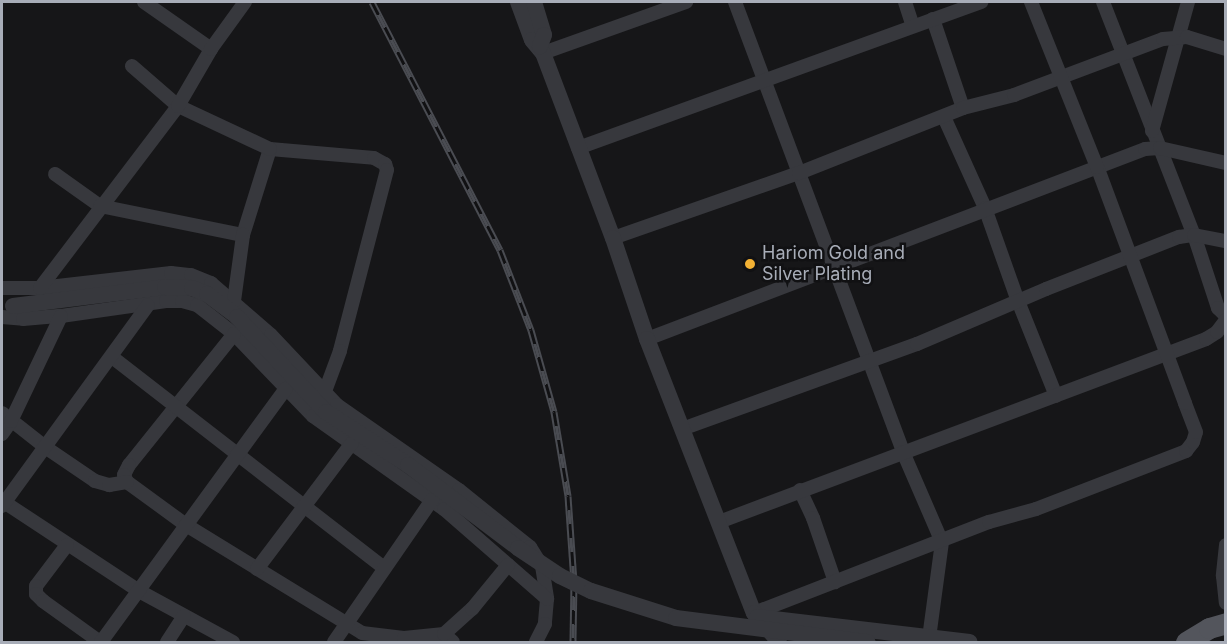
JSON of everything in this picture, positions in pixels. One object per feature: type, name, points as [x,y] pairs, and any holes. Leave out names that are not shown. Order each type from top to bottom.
[{"type":"main road","points":[[1186,642],[1209,628],[1226,623]]},
{"type":"street","points":[[144,2],[211,49]]},
{"type":"street","points":[[40,288],[178,106],[211,49],[245,2]]},
{"type":"street","points":[[518,2],[532,40],[541,49],[613,238],[646,339],[718,522],[756,615],[779,642]]},
{"type":"street","points":[[534,2],[544,35],[541,49]]},
{"type":"street","points":[[541,49],[686,2]]},
{"type":"street","points":[[735,2],[766,79],[903,452],[942,542],[929,638]]},
{"type":"street","points":[[905,2],[913,26]]},
{"type":"street","points":[[578,148],[981,2]]},
{"type":"street","points":[[756,615],[835,582],[1186,451],[1193,442],[1196,432],[1097,167],[1031,2]]},
{"type":"street","points":[[718,522],[1206,339],[1217,332],[1226,318],[1218,308],[1194,235],[1103,2]]},
{"type":"street","points":[[1152,131],[1188,2]]},
{"type":"street","points":[[933,19],[963,108]]},
{"type":"street","points":[[613,238],[799,173],[963,108],[1014,95],[1122,52],[1177,36],[1226,49]]},
{"type":"street","points":[[132,66],[178,106],[270,149],[374,158],[386,164],[387,170],[340,351],[324,394]]},
{"type":"street","points":[[944,117],[985,208],[1018,301],[1056,396]]},
{"type":"street","points":[[646,339],[1145,149],[1160,148],[1226,163]]},
{"type":"street","points":[[234,301],[243,236],[270,149]]},
{"type":"street","points":[[55,174],[100,206],[243,236]]},
{"type":"street","points":[[682,429],[870,362],[1179,237],[1194,235],[1226,241]]},
{"type":"street","points":[[2,288],[40,288],[171,273],[211,283],[271,335],[324,394],[459,490],[530,547],[542,566],[547,599],[545,624],[536,642]]},
{"type":"street","points":[[5,310],[165,287],[192,288],[207,294],[237,317],[326,412],[408,465],[518,548],[560,576],[591,591],[676,618],[867,642]]},
{"type":"street","points":[[5,310],[23,319],[182,301],[197,305],[234,334],[313,416],[432,500],[547,599]]},
{"type":"street","points":[[148,305],[3,504],[139,591],[232,642]]},
{"type":"street","points":[[2,434],[6,417],[61,316]]},
{"type":"street","points":[[234,334],[129,465],[124,475],[127,482],[186,525],[256,570],[362,633],[404,638],[448,638],[508,565]]},
{"type":"street","points":[[112,357],[384,568]]},
{"type":"street","points":[[67,545],[36,585],[36,594],[101,642],[286,388]]},
{"type":"street","points":[[6,417],[95,481],[109,485],[127,482]]},
{"type":"street","points":[[256,570],[352,443]]},
{"type":"street","points":[[800,490],[813,518],[835,582]]},
{"type":"street","points":[[334,642],[432,500]]},
{"type":"street","points":[[1226,545],[1223,576],[1226,603]]},
{"type":"street","points":[[756,615],[970,642]]},
{"type":"street","points":[[167,642],[184,616]]},
{"type":"railway","points":[[372,2],[500,250],[531,330],[554,412],[568,496],[574,582],[573,642]]},
{"type":"place","name":"Hariom Gold and Silver Plating","points":[[750,264]]}]
